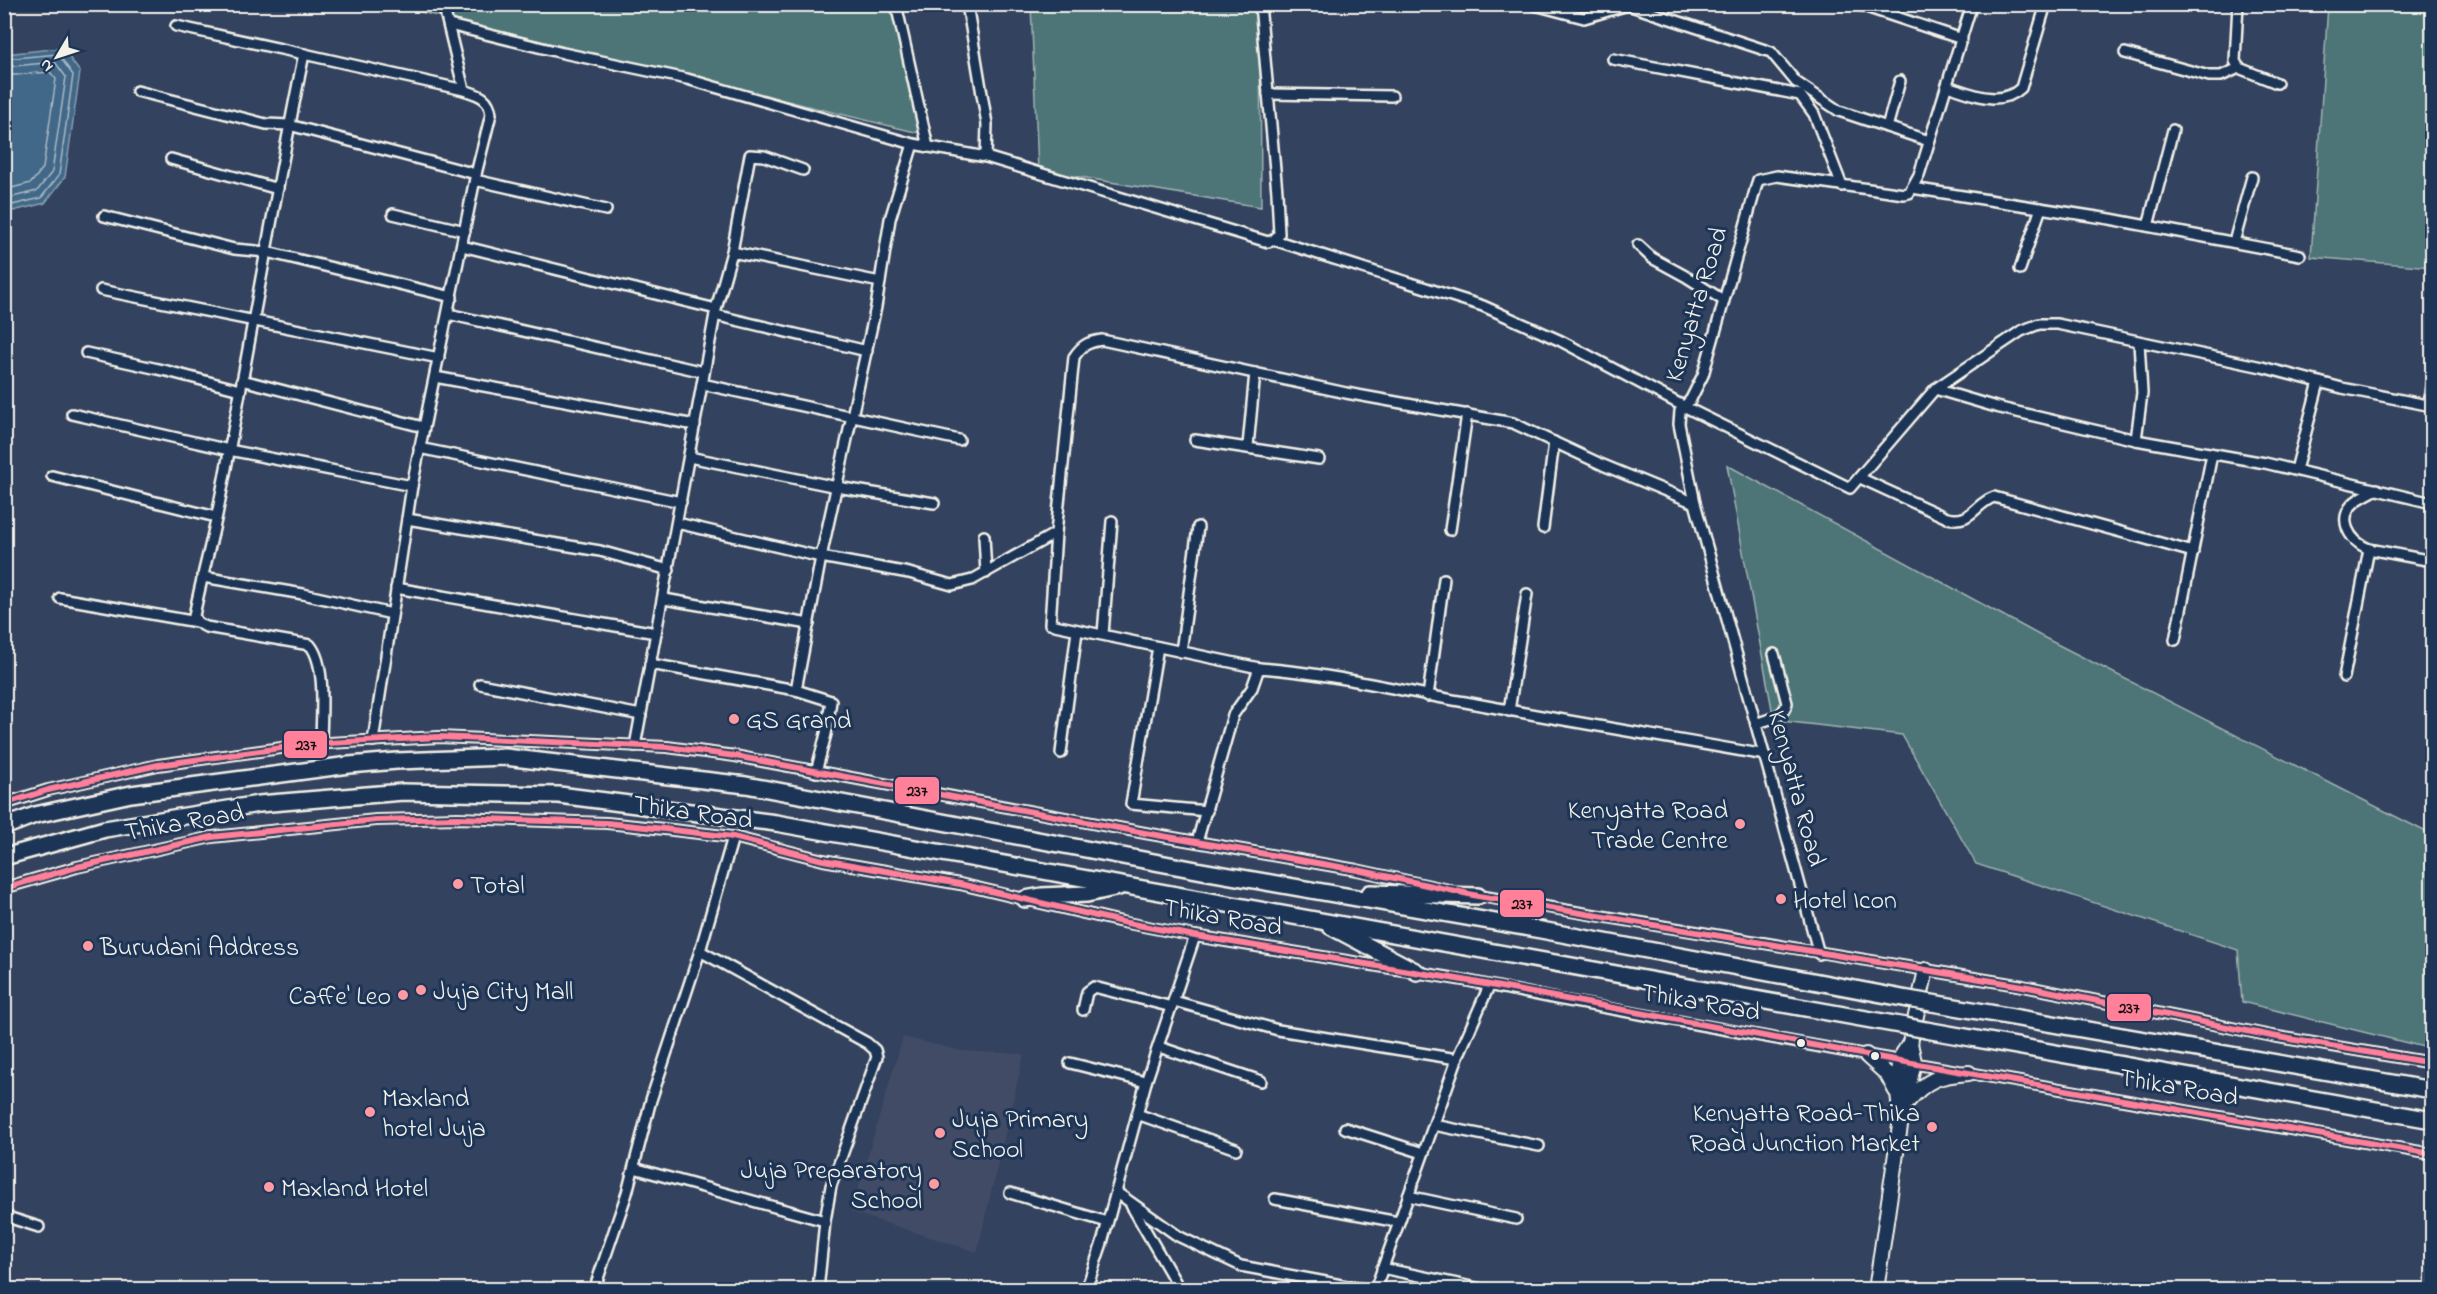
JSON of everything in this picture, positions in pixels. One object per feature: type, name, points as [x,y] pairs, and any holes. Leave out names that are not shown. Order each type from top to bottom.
[{"type":"highway","name":"Thika Road","points":[[4,827],[35,815],[66,807],[132,794],[349,765],[505,757],[746,785],[1908,999],[2433,1090]]},
{"type":"highway","name":"Thika Road","points":[[4,857],[105,829],[259,804],[403,792],[560,795],[776,822],[2433,1120]]},
{"type":"highway","points":[[1025,899],[1087,894],[1128,885]]},
{"type":"highway","points":[[1328,893],[1478,896]]},
{"type":"highway","points":[[1315,918],[1417,972]]},
{"type":"main road","points":[[1876,1290],[1901,1119],[1899,1060],[1910,1043],[1926,970]]},
{"type":"main road","points":[[1901,1100],[1914,1062],[1910,1043]]},
{"type":"main road","points":[[1866,1055],[1887,1074],[1901,1100]]},
{"type":"main road","points":[[1901,1100],[1929,1080],[1950,1074],[1970,1073]]},
{"type":"street","points":[[443,4],[464,90]]},
{"type":"street","points":[[896,4],[928,147]]},
{"type":"street","points":[[967,4],[987,124],[986,157]]},
{"type":"street","points":[[449,25],[563,53],[687,79],[913,144],[986,157],[1268,242],[1274,240],[1279,234],[1279,227],[1260,4]]},
{"type":"street","points":[[1532,4],[1584,18],[1628,5],[1771,52],[1796,82],[1839,111],[1929,141]]},
{"type":"street","points":[[1857,4],[1962,39]]},
{"type":"street","points":[[1912,188],[1972,4]]},
{"type":"street","points":[[1947,86],[1989,98],[2001,99],[2015,94],[2021,88],[2046,4]]},
{"type":"street","points":[[2238,4],[2235,61],[2239,68],[2277,83]]},
{"type":"street","points":[[176,26],[464,90],[484,97],[490,105],[491,114],[475,177],[412,486],[373,741]]},
{"type":"street","points":[[2125,53],[2209,76],[2221,76],[2239,68]]},
{"type":"street","points":[[197,622],[194,616],[216,517],[304,54]]},
{"type":"street","points":[[1613,59],[1800,95],[1814,114],[1842,186]]},
{"type":"street","points":[[1887,127],[1900,81]]},
{"type":"street","points":[[137,91],[266,124],[289,124],[475,177],[606,210]]},
{"type":"street","points":[[1268,94],[1392,96]]},
{"type":"street","points":[[2148,226],[2173,130]]},
{"type":"street","points":[[796,690],[821,557],[867,351],[890,219],[913,144]]},
{"type":"street","points":[[635,746],[664,599],[715,312],[732,252],[750,155],[764,156],[803,170]]},
{"type":"street","points":[[171,159],[278,189]]},
{"type":"street","name":"Kenyatta Road","points":[[1819,954],[1695,503],[1679,424],[1680,411],[1691,399],[1702,375],[1758,180],[1778,176],[1904,194],[1909,193],[1912,188],[2148,226],[2300,255]]},
{"type":"street","points":[[2234,242],[2252,177]]},
{"type":"street","points":[[2020,269],[2041,208]]},
{"type":"street","points":[[393,214],[465,231]]},
{"type":"street","points":[[104,216],[244,251],[267,252],[452,297]]},
{"type":"street","points":[[1274,240],[1483,306],[1561,341],[1684,406],[1850,488],[1935,389],[2021,331],[2039,324],[2057,324],[2430,405],[2433,380]]},
{"type":"street","points":[[1638,245],[1652,258],[1723,300]]},
{"type":"street","points":[[462,246],[867,351]]},
{"type":"street","points":[[732,252],[880,282]]},
{"type":"street","points":[[101,290],[439,358]]},
{"type":"street","points":[[448,314],[704,372]]},
{"type":"street","points":[[1695,503],[1513,423],[1346,393],[1102,340],[1089,341],[1081,346],[1074,357],[1056,533],[1050,624],[1259,668],[1349,680],[1509,711],[1765,755]]},
{"type":"street","points":[[2136,440],[2142,393],[2139,342]]},
{"type":"street","points":[[87,353],[241,385],[423,427]]},
{"type":"street","points":[[1248,446],[1255,373]]},
{"type":"street","points":[[435,377],[695,425]]},
{"type":"street","points":[[2296,470],[2319,382]]},
{"type":"street","points":[[702,384],[959,440]]},
{"type":"street","points":[[1935,389],[1996,407],[2136,440],[2296,470],[2433,503]]},
{"type":"street","points":[[72,414],[229,450],[412,486]]},
{"type":"street","points":[[1450,530],[1467,414]]},
{"type":"street","points":[[1195,440],[1248,446],[1319,459]]},
{"type":"street","points":[[1543,528],[1554,442]]},
{"type":"street","points":[[419,448],[681,502]]},
{"type":"street","points":[[2175,640],[2212,454]]},
{"type":"street","points":[[689,457],[837,487],[934,503]]},
{"type":"street","points":[[52,476],[216,517]]},
{"type":"street","points":[[1860,478],[1947,518],[1957,520],[1965,518],[1985,500],[1994,497],[2193,552]]},
{"type":"street","points":[[2377,489],[2356,501],[2348,514],[2346,526],[2349,536],[2359,545],[2369,549],[2433,561]]},
{"type":"street","points":[[407,519],[600,551],[669,570]]},
{"type":"street","points":[[1103,634],[1112,521]]},
{"type":"street","points":[[677,523],[821,557],[909,573],[952,585],[965,583],[986,573],[1056,533]]},
{"type":"street","points":[[1181,652],[1198,527]]},
{"type":"street","points":[[984,536],[986,573]]},
{"type":"street","points":[[2344,677],[2369,549]]},
{"type":"street","points":[[203,577],[303,594],[392,614]]},
{"type":"street","points":[[1428,696],[1444,579]]},
{"type":"street","points":[[396,588],[656,633]]},
{"type":"street","points":[[1509,711],[1527,594]]},
{"type":"street","points":[[60,598],[310,645],[316,654],[320,669],[321,744]]},
{"type":"street","points":[[664,599],[809,624]]},
{"type":"street","points":[[1061,753],[1077,630]]},
{"type":"street","points":[[1158,647],[1131,804],[1207,812]]},
{"type":"street","points":[[1756,724],[1786,710],[1787,703],[1774,654]]},
{"type":"street","points":[[650,664],[796,690],[831,701],[826,734],[816,772]]},
{"type":"street","points":[[1197,842],[1233,716],[1252,688],[1259,668]]},
{"type":"street","points":[[480,684],[641,715]]},
{"type":"street","points":[[4,804],[48,790],[158,765],[321,744],[439,737],[667,747],[735,756],[1357,870],[1478,896],[2023,986],[2272,1036],[2433,1063]]},
{"type":"street","name":"Thika Road","points":[[4,888],[77,867],[212,837],[376,820],[458,818],[607,824],[733,837],[824,860],[960,884],[1122,922],[1194,936],[1417,972],[1866,1055],[2433,1154]]},
{"type":"street","points":[[594,1290],[634,1168],[651,1100],[700,951],[733,837]]},
{"type":"street","points":[[1086,1290],[1146,1082],[1194,936]]},
{"type":"street","points":[[700,951],[867,1042],[876,1050],[877,1057],[831,1186],[818,1290]]},
{"type":"street","points":[[1375,1290],[1458,1059],[1489,986]]},
{"type":"street","points":[[1083,1010],[1087,992],[1094,987],[1278,1030],[1458,1059]]},
{"type":"street","points":[[1159,1047],[1261,1081]]},
{"type":"street","points":[[1071,1063],[1146,1082]]},
{"type":"street","points":[[1137,1114],[1236,1149]]},
{"type":"street","points":[[1434,1125],[1539,1146]]},
{"type":"street","points":[[1345,1128],[1423,1153]]},
{"type":"street","points":[[634,1168],[825,1221]]},
{"type":"street","points":[[1116,1192],[1178,1236],[1242,1266],[1368,1290]]},
{"type":"street","points":[[1011,1193],[1107,1222]]},
{"type":"street","points":[[1408,1196],[1516,1219]]},
{"type":"street","points":[[1275,1199],[1398,1222]]},
{"type":"street","points":[[1130,1203],[1180,1290]]},
{"type":"street","points":[[4,1216],[39,1227]]},
{"type":"street","points":[[1382,1268],[1486,1290]]},
{"type":"shaded area","name":"Juja Primary School","points":[[903,1037],[962,1051],[1024,1054],[977,1252],[851,1212]]},
{"type":"green space","points":[[392,5],[902,5],[923,134]]},
{"type":"green space","points":[[1031,5],[1260,5],[1261,207],[1038,170]]},
{"type":"green space","points":[[2328,5],[2432,5],[2432,267],[2311,257]]},
{"type":"green space","points":[[1727,465],[2039,635],[2432,835],[2432,1049],[2242,1002],[2238,950],[1976,864],[1902,735],[1774,720]]},
{"type":"water","points":[[62,48],[80,72],[65,177],[45,203],[5,213],[5,54]]},
{"type":"transit line","name":"237","points":[[4,804],[48,790],[158,765],[310,744],[439,737],[667,747],[735,756],[1145,833],[1357,870],[1478,896],[2023,986],[2272,1036],[2432,1063]]},
{"type":"transit line","name":"237","points":[[4,888],[77,867],[212,837],[376,820],[458,818],[607,823],[664,829],[733,837],[823,860],[960,884],[1122,922],[1195,936],[1463,980],[1866,1055],[2432,1154]]},
{"type":"place","name":"GS Grand","points":[[734,719]]},
{"type":"place","name":"Kenyatta Road Trade Centre","points":[[1740,824]]},
{"type":"place","name":"Total","points":[[458,884]]},
{"type":"place","name":"Hotel Icon","points":[[1781,899]]},
{"type":"place","name":"Burudani Address","points":[[88,946]]},
{"type":"place","name":"Juja City Mall","points":[[421,990]]},
{"type":"place","name":"Caffe' Leo","points":[[403,995]]},
{"type":"place","name":"Maxland hotel Juja","points":[[370,1112]]},
{"type":"place","name":"Kenyatta Road-Thika Road Junction Market","points":[[1932,1127]]},
{"type":"place","name":"Juja Primary School","points":[[940,1133]]},
{"type":"place","name":"Juja Preparatory School","points":[[934,1184]]},
{"type":"place","name":"Maxland Hotel","points":[[269,1187]]}]
